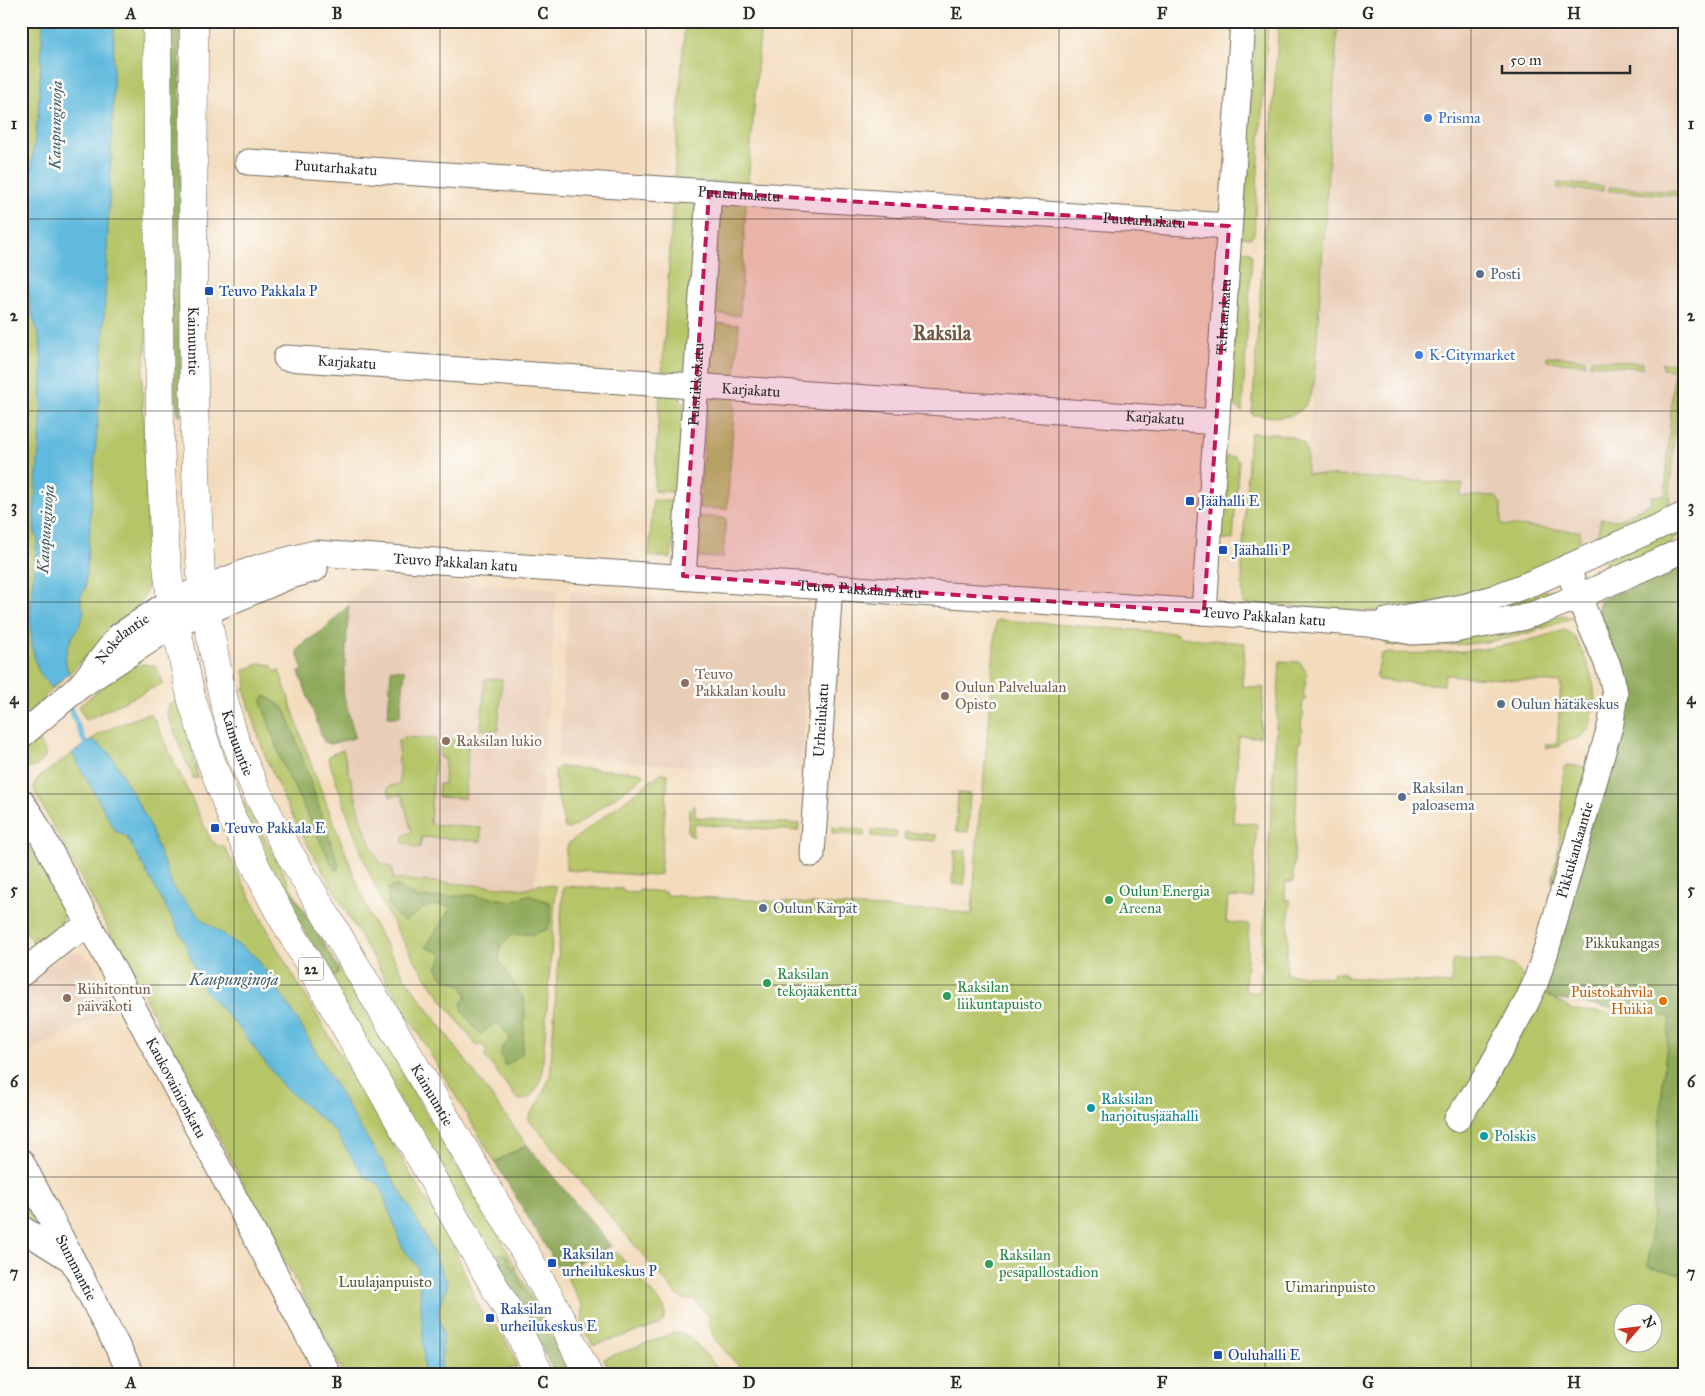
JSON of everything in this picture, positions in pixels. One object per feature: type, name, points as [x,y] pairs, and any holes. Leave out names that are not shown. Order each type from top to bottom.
[{"type":"main road","name":"Kainuuntie","points":[[157,21],[160,439],[164,537],[174,612],[191,697],[210,758],[232,818],[273,902],[509,1312],[540,1375]]},
{"type":"main road","name":"Kainuuntie","points":[[194,21],[196,500],[204,600],[222,690],[236,741],[254,788],[267,814],[526,1254],[588,1375]]},
{"type":"street","name":"Tehtaankatu","points":[[1204,612],[1243,21]]},
{"type":"street","name":"Puutarhakatu","points":[[248,162],[1230,226]]},
{"type":"street","name":"Puistikkokatu","points":[[683,576],[709,192]]},
{"type":"street","name":"Karjakatu","points":[[286,358],[1217,422]]},
{"type":"street","name":"Teuvo Pakkalan katu","points":[[1368,624],[1467,606],[1511,591],[1684,515]]},
{"type":"street","name":"Teuvo Pakkalan katu","points":[[174,612],[204,600],[324,566],[352,554],[1368,624],[1412,632],[1454,630],[1521,618],[1545,610],[1684,550]]},
{"type":"street","name":"Pikkukankaantie","points":[[1457,1119],[1485,1078],[1535,984],[1611,723],[1615,693],[1608,663],[1567,567]]},
{"type":"street","name":"Urheilukatu","points":[[812,854],[830,586]]},
{"type":"street","name":"Nokelantie","points":[[21,736],[80,686],[119,636],[174,612]]},
{"type":"street","name":"Kaukovainionkatu","points":[[21,802],[32,817],[329,1375]]},
{"type":"street","points":[[21,974],[65,939],[90,925]]},
{"type":"street","name":"Summantie","points":[[21,1161],[132,1375]]},
{"type":"street","points":[[21,1228],[72,1260]]},
{"type":"highlighted area","points":[[709,192],[1229,226],[1204,612],[683,576]]},
{"type":"shaded area","points":[[1338,21],[1684,21],[1684,504],[1579,551],[1501,525],[1502,512],[1499,499],[1496,496],[1460,496],[1463,484],[1306,474],[1314,383]]},
{"type":"shaded area","name":"Raksilan lukio","points":[[374,577],[557,589],[533,909],[389,898],[376,871],[338,743],[354,738],[343,693],[350,599]]},
{"type":"shaded area","name":"Teuvo Pakkalan koulu","points":[[570,591],[811,608],[801,772],[558,758]]},
{"type":"shaded area","name":"Riihitontun päiväkoti","points":[[72,952],[83,953],[89,958],[117,1007],[21,1056],[21,989],[62,956]]},
{"type":"green space","points":[[21,21],[147,21],[149,325],[142,379],[149,578],[145,594],[138,608],[46,695],[30,716],[21,705]]},
{"type":"green space","points":[[167,21],[180,21],[182,416],[178,415],[169,350]]},
{"type":"green space","points":[[685,21],[761,21],[748,184],[674,180]]},
{"type":"green space","points":[[1256,21],[1268,21],[1254,234],[1249,238],[1241,237]]},
{"type":"green space","points":[[1279,21],[1338,21],[1314,383],[1310,396],[1300,411],[1293,415],[1276,417],[1252,414]]},
{"type":"green space","points":[[1558,183],[1603,186],[1603,191],[1558,188]]},
{"type":"green space","points":[[1609,187],[1684,192],[1684,196],[1609,191]]},
{"type":"green space","points":[[689,198],[695,204],[698,212],[685,372],[681,375],[662,376],[673,199]]},
{"type":"green space","points":[[724,202],[746,202],[740,316],[711,313],[720,206]]},
{"type":"green space","points":[[1240,250],[1250,252],[1252,257],[1242,412],[1233,404],[1230,395]]},
{"type":"green space","points":[[711,323],[739,325],[735,382],[713,377],[708,371]]},
{"type":"green space","points":[[1547,356],[1585,359],[1585,364],[1547,361]]},
{"type":"green space","points":[[1591,359],[1643,363],[1642,368],[1590,364]]},
{"type":"green space","points":[[1662,363],[1675,364],[1679,369],[1669,503],[1664,512],[1596,543],[1601,519],[1619,520],[1651,503],[1652,496],[1665,496],[1674,370],[1662,369]]},
{"type":"green space","points":[[660,392],[678,396],[684,404],[678,490],[675,492],[654,491]]},
{"type":"green space","points":[[735,397],[727,509],[699,508],[707,404],[713,398]]},
{"type":"green space","points":[[1251,433],[1282,435],[1298,439],[1306,449],[1307,474],[1463,484],[1460,496],[1496,496],[1501,505],[1501,525],[1580,531],[1579,551],[1506,583],[1408,609],[1369,611],[1243,604],[1242,565]]},
{"type":"green space","points":[[1226,456],[1235,457],[1239,461],[1233,540],[1221,539]]},
{"type":"green space","points":[[653,500],[670,501],[678,505],[671,558],[649,556]]},
{"type":"green space","points":[[698,516],[726,518],[723,558],[698,557],[696,552]]},
{"type":"green space","points":[[1682,526],[1680,532],[1669,545],[1608,573],[1604,561]]},
{"type":"green space","name":"Pikkukangas","points":[[1684,562],[1684,1275],[1648,1266],[1670,1017],[1554,999],[1543,992],[1621,714],[1597,618],[1598,607],[1601,600]]},
{"type":"green space","points":[[1555,590],[1563,593],[1516,610],[1404,622],[1543,591]]},
{"type":"green space","points":[[349,605],[343,693],[355,736],[354,738],[330,744],[324,742],[299,672],[303,670],[297,652],[301,645],[322,631]]},
{"type":"green space","points":[[1565,615],[1572,618],[1501,640],[1452,645],[1386,645],[1386,640]]},
{"type":"green space","name":"Raksilan liikuntapuisto","points":[[996,621],[1176,633],[1179,637],[1245,643],[1242,686],[1264,688],[1260,737],[1239,736],[1233,822],[1257,824],[1252,898],[1228,897],[1226,922],[1249,924],[1245,991],[1260,993],[1280,661],[1300,662],[1307,674],[1303,696],[1306,699],[1303,701],[1302,711],[1304,714],[1301,727],[1303,730],[1301,732],[1301,742],[1299,742],[1293,882],[1286,882],[1285,900],[1290,900],[1286,974],[1333,977],[1333,972],[1345,973],[1345,977],[1451,984],[1453,960],[1499,962],[1516,968],[1523,977],[1525,985],[1543,992],[1572,1010],[1637,1015],[1585,978],[1653,830],[1671,1017],[1664,1069],[1649,1266],[1684,1275],[1684,1375],[746,1375],[714,1338],[709,1317],[694,1299],[685,1300],[677,1295],[529,1120],[529,1116],[539,1102],[550,1077],[563,888],[565,886],[623,889],[623,892],[638,893],[639,890],[665,892],[666,895],[930,911],[931,909],[937,909],[972,914],[980,803],[982,803]]},
{"type":"green space","points":[[1564,630],[1576,640],[1587,662],[1594,687],[1595,704],[1591,722],[1584,735],[1561,743],[1559,747],[1546,748],[1546,744],[1557,744],[1561,683],[1445,675],[1444,685],[1378,680],[1376,678],[1381,655],[1384,653],[1430,653],[1475,650],[1520,642]]},
{"type":"green space","points":[[261,663],[271,665],[276,672],[279,670],[308,756],[372,921],[406,979],[527,1145],[495,1162],[356,929],[284,800],[264,753],[244,688],[247,686],[244,670]]},
{"type":"green space","points":[[143,664],[156,666],[163,683],[86,720],[78,707],[127,668]]},
{"type":"green space","points":[[391,669],[405,670],[400,717],[388,717]]},
{"type":"green space","points":[[485,679],[502,679],[498,731],[481,729]]},
{"type":"green space","points":[[266,696],[283,707],[288,716],[339,866],[337,870],[334,869],[282,763],[263,707],[262,699]]},
{"type":"green space","points":[[176,701],[186,723],[198,778],[193,778],[167,713],[169,705]]},
{"type":"green space","name":"Luulajanpuisto","points":[[146,714],[151,715],[154,719],[211,840],[218,846],[224,846],[277,948],[455,1249],[478,1306],[491,1327],[496,1325],[514,1355],[517,1367],[490,1375],[344,1375],[35,792],[34,784],[38,778],[102,732]]},
{"type":"green space","points":[[35,737],[43,747],[45,757],[33,768],[28,768],[21,761],[21,749]]},
{"type":"green space","points":[[405,737],[436,739],[430,824],[481,828],[481,841],[422,837],[420,847],[416,848],[403,842],[403,836],[412,832],[402,795],[390,796],[387,788],[400,784],[398,741]]},
{"type":"green space","points":[[441,740],[461,740],[468,746],[465,798],[438,797],[439,784],[444,784],[445,758],[440,758]]},
{"type":"green space","points":[[343,750],[369,841],[379,862],[392,868],[393,879],[528,889],[538,884],[556,886],[542,1075],[530,1097],[522,1100],[517,1099],[484,1055],[487,1052],[481,1043],[477,1046],[453,1014],[418,965],[397,931],[363,857],[328,758],[330,755]]},
{"type":"green space","points":[[1568,765],[1587,767],[1555,881],[1552,883],[1559,845],[1564,767]]},
{"type":"green space","points":[[559,767],[639,772],[644,775],[575,826],[568,829],[565,828],[558,798],[555,771]]},
{"type":"green space","points":[[661,773],[668,775],[660,874],[654,876],[566,870],[566,849],[569,843]]},
{"type":"green space","points":[[238,792],[291,888],[495,1229],[574,1375],[555,1375],[533,1330],[298,926],[234,795]]},
{"type":"green space","points":[[958,793],[970,794],[968,832],[956,831]]},
{"type":"green space","points":[[695,805],[695,817],[799,824],[798,831],[694,824],[693,837],[688,831],[689,809]]},
{"type":"green space","points":[[833,827],[864,830],[864,836],[832,833]]},
{"type":"green space","points":[[872,830],[897,832],[896,838],[872,836]]},
{"type":"green space","points":[[21,832],[63,907],[62,921],[58,932],[40,950],[21,927]]},
{"type":"green space","points":[[905,832],[936,835],[936,841],[904,839]]},
{"type":"green space","points":[[954,850],[966,850],[964,885],[952,884]]},
{"type":"green space","points":[[397,886],[419,898],[472,895],[513,901],[527,895],[550,902],[551,917],[548,929],[533,934],[511,935],[501,945],[499,960],[524,999],[525,1015],[522,1054],[506,1066],[501,1057],[501,1048],[511,1039],[501,1026],[496,1023],[480,1034],[463,1012],[461,1003],[467,996],[462,986],[442,977],[437,969],[443,954],[426,947],[451,907],[429,906],[404,921],[395,914],[388,904],[388,888]]},
{"type":"green space","points":[[286,889],[291,891],[338,970],[337,975],[332,978],[283,892]]},
{"type":"green space","points":[[527,1145],[611,1246],[561,1272],[495,1162]]},
{"type":"green space","points":[[21,1176],[39,1215],[32,1222],[21,1221]]},
{"type":"green space","points":[[616,1252],[664,1307],[665,1317],[659,1325],[593,1345],[582,1323],[583,1307],[567,1278]]},
{"type":"green space","points":[[501,1253],[506,1255],[571,1375],[557,1375],[496,1260],[496,1255]]},
{"type":"green space","points":[[673,1333],[681,1333],[690,1337],[723,1375],[612,1375],[604,1359]]},
{"type":"water","points":[[43,21],[114,21],[113,106],[103,349],[85,590],[81,597],[84,611],[82,619],[67,648],[66,664],[69,673],[52,688],[38,669],[31,637],[32,591],[38,541],[35,532],[34,512],[41,424],[42,371],[40,340],[32,313],[21,249],[21,213],[27,195],[38,117]]},
{"type":"water","name":"Kaupunginoja","points":[[93,740],[110,753],[147,819],[173,888],[204,921],[256,957],[288,1004],[423,1231],[448,1284],[438,1310],[443,1335],[441,1375],[424,1375],[418,1267],[402,1247],[380,1185],[364,1176],[335,1131],[283,1086],[239,1028],[202,987],[183,938],[127,837],[115,830],[72,753]]},
{"type":"waterway","name":"Kaupunginoja","points":[[69,705],[88,750]]},
{"type":"place","name":"Prisma","points":[[1428,118]]},
{"type":"place","name":"Posti","points":[[1480,274]]},
{"type":"place","name":"Teuvo Pakkala P","points":[[209,291]]},
{"type":"place","name":"K-Citymarket","points":[[1419,355]]},
{"type":"place","name":"Jäähalli E","points":[[1190,501]]},
{"type":"place","name":"Jäähalli P","points":[[1223,550]]},
{"type":"place","name":"Teuvo Pakkalan koulu","points":[[685,683]]},
{"type":"place","name":"Oulun Palvelualan Opisto","points":[[945,696]]},
{"type":"place","name":"Oulun hätäkeskus","points":[[1501,704]]},
{"type":"place","name":"Raksilan lukio","points":[[446,741]]},
{"type":"place","name":"Raksilan paloasema","points":[[1402,797]]},
{"type":"place","name":"Teuvo Pakkala E","points":[[215,828]]},
{"type":"place","name":"Oulun Energia Areena","points":[[1109,900]]},
{"type":"place","name":"Oulun Kärpät","points":[[763,908]]},
{"type":"place","name":"Raksilan tekojääkenttä","points":[[767,983]]},
{"type":"place","name":"Raksilan liikuntapuisto","points":[[947,996]]},
{"type":"place","name":"Riihitontun päiväkoti","points":[[67,998]]},
{"type":"place","name":"Puistokahvila Huikia","points":[[1663,1001]]},
{"type":"place","name":"Raksilan harjoitusjäähalli","points":[[1091,1108]]},
{"type":"place","name":"Polskis","points":[[1484,1136]]},
{"type":"place","name":"Raksilan urheilukeskus P","points":[[552,1263]]},
{"type":"place","name":"Raksilan pesäpallostadion","points":[[989,1264]]},
{"type":"place","name":"Raksilan urheilukeskus E","points":[[490,1318]]},
{"type":"place","name":"Ouluhalli E","points":[[1218,1355]]},
{"type":"district","name":"Raksila","points":[[942,333]]},
{"type":"park label","name":"Uimarinpuisto","points":[[1330,1287]]}]
